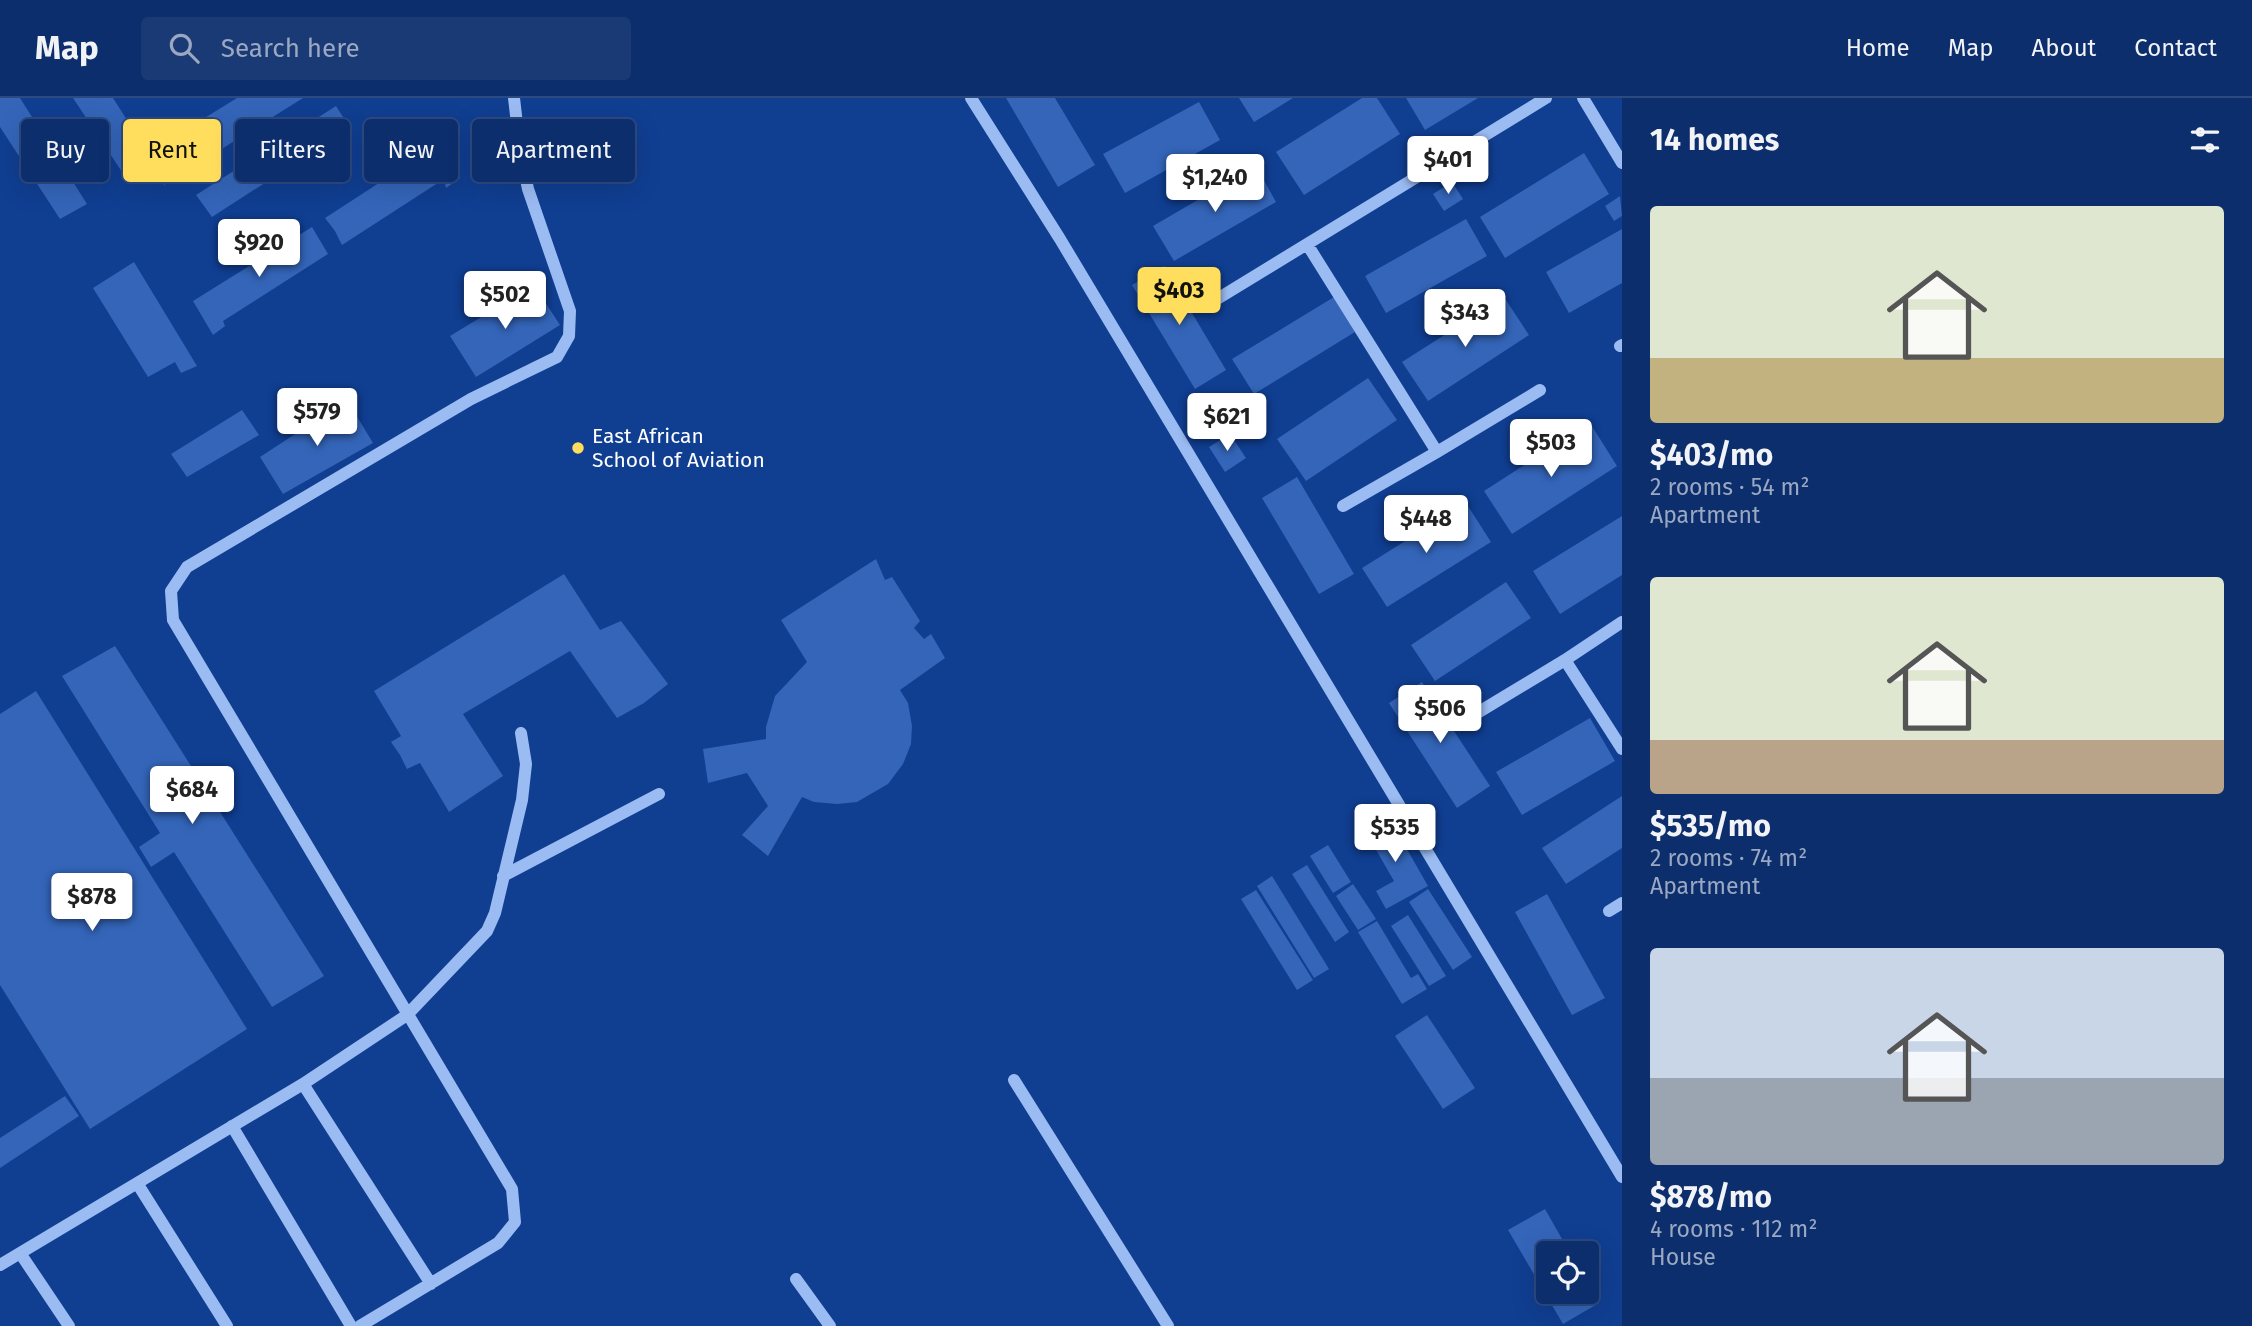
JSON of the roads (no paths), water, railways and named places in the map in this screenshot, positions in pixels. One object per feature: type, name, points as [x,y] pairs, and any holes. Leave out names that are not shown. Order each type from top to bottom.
[{"type":"street","points":[[360,1326],[498,1243],[515,1222],[512,1189],[173,620],[171,591],[187,567],[471,399],[557,357],[569,336],[570,311],[528,190],[514,98]]},
{"type":"street","points":[[971,98],[1060,239],[1622,1177]]},
{"type":"street","points":[[1209,304],[1546,98]]},
{"type":"street","points":[[1583,98],[1622,163]]},
{"type":"street","points":[[1307,244],[1437,452]]},
{"type":"street","points":[[1342,506],[1540,390]]},
{"type":"street","points":[[1459,724],[1622,622]]},
{"type":"street","points":[[1565,660],[1622,749]]},
{"type":"street","points":[[0,1265],[303,1084],[407,1015],[487,931],[495,913],[522,800],[526,764],[521,733]]},
{"type":"street","points":[[503,876],[659,794]]},
{"type":"street","points":[[1609,911],[1622,903]]},
{"type":"street","points":[[1014,1080],[1168,1326]]},
{"type":"street","points":[[303,1084],[431,1284]]},
{"type":"street","points":[[232,1126],[351,1326]]},
{"type":"street","points":[[137,1183],[227,1326]]},
{"type":"street","points":[[20,1253],[69,1326]]},
{"type":"street","points":[[796,1279],[830,1326]]},
{"type":"place","name":"East African School of Aviation","points":[[578,448]]}]
